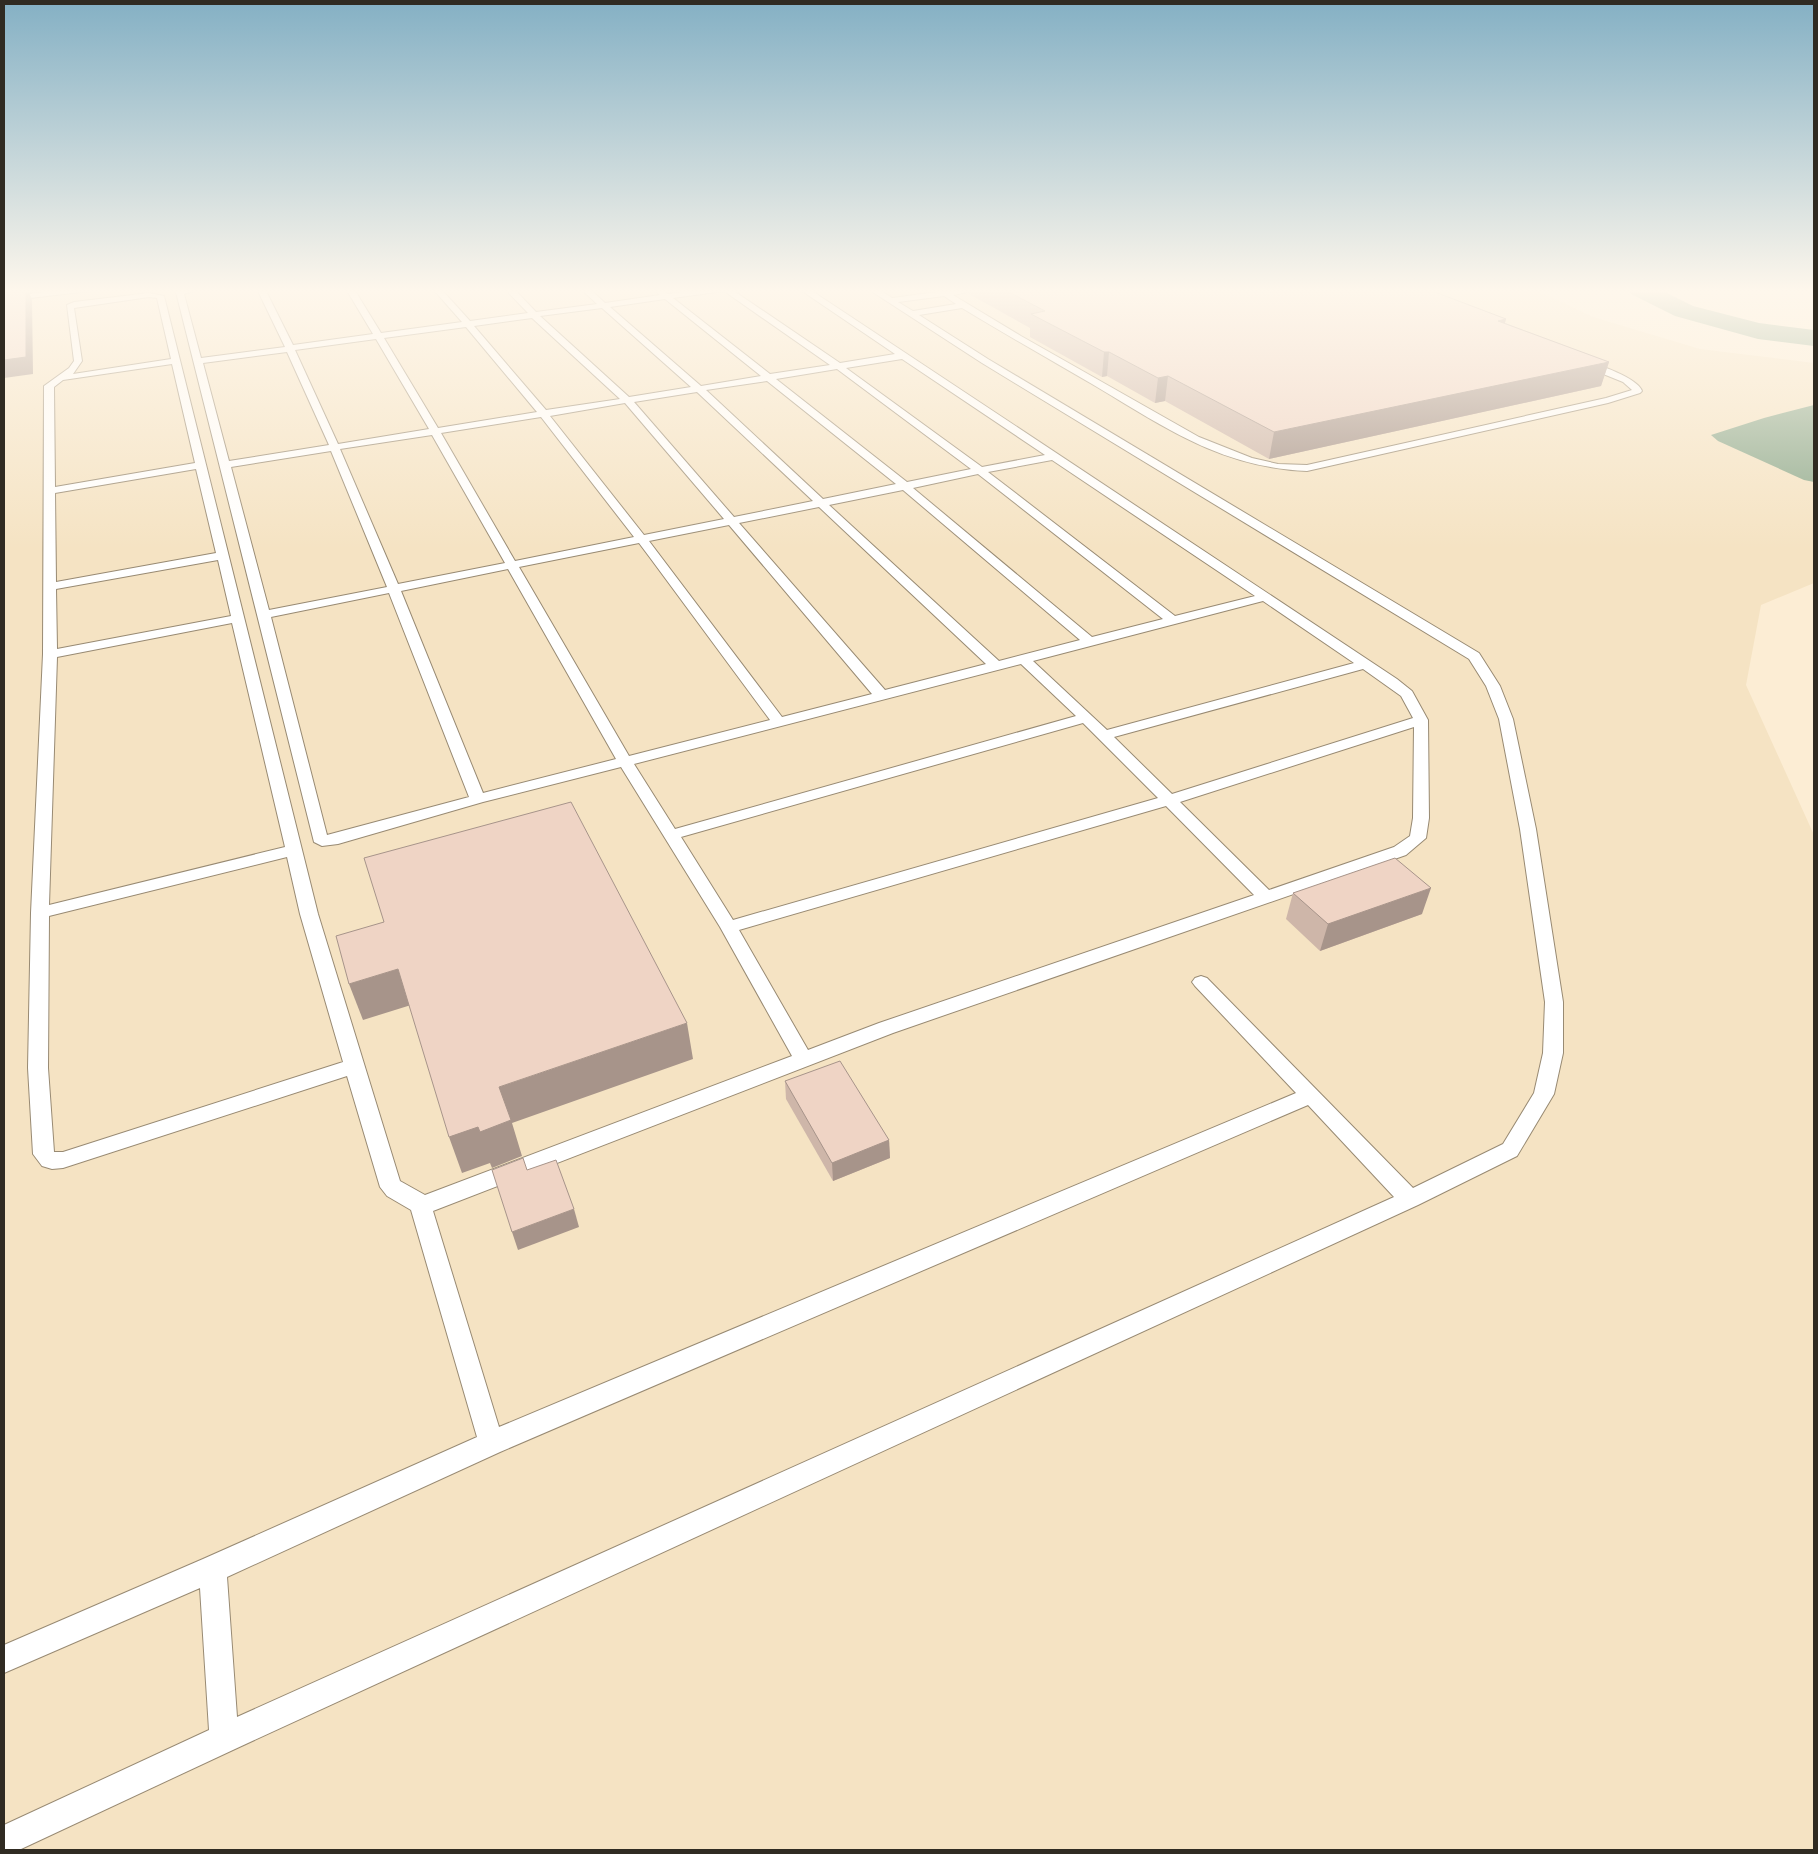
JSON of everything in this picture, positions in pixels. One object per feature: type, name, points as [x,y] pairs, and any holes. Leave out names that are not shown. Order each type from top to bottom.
[{"type":"lane","points":[[64,376],[49,386],[50,654],[40,913],[38,1068],[42,1112],[42,1154],[51,1161],[63,1160],[354,1066]]},
{"type":"lane","points":[[61,378],[78,376]]},
{"type":"lane","points":[[179,376],[309,914],[390,1187],[396,1192],[417,1200],[422,1206],[490,1443]]},
{"type":"lane","points":[[202,376],[320,839],[325,841],[1265,597]]},
{"type":"lane","points":[[302,376],[393,589],[478,800]]},
{"type":"lane","points":[[401,376],[625,762],[729,927],[804,1060]]},
{"type":"lane","points":[[511,376],[641,539],[779,722]]},
{"type":"lane","points":[[600,376],[627,400],[882,696]]},
{"type":"lane","points":[[684,376],[996,666]]},
{"type":"lane","points":[[225,465],[779,376]]},
{"type":"lane","points":[[851,376],[980,471],[1173,621]]},
{"type":"lane","points":[[422,1206],[886,1028],[1400,851],[1418,838],[1421,809],[1420,720],[1407,694],[1366,664],[932,376]]},
{"type":"lane","points":[[4,1841],[224,1738],[1410,1199],[1510,1150],[1544,1094],[1553,1053],[1554,1002],[1528,829],[1506,719],[1493,686],[1474,656],[1009,376]]},
{"type":"lane","points":[[1085,376],[1197,440],[1258,464],[1283,469],[1307,468],[1608,400],[1637,391],[1636,387],[1615,376]]},
{"type":"lane","points":[[770,377],[905,486],[1090,642]]},
{"type":"lane","points":[[264,615],[1054,456]]},
{"type":"lane","points":[[50,490],[201,465]]},
{"type":"lane","points":[[50,587],[223,555]]},
{"type":"lane","points":[[50,654],[238,618]]},
{"type":"lane","points":[[1024,659],[1104,735],[1266,897]]},
{"type":"lane","points":[[1104,735],[1366,664]]},
{"type":"lane","points":[[671,835],[1086,718]]},
{"type":"lane","points":[[729,927],[1169,800],[1420,720]]},
{"type":"lane","points":[[40,913],[294,850]]},
{"type":"lane","points":[[1201,982],[1410,1199]]},
{"type":"lane","points":[[4,1659],[213,1569],[490,1443],[1310,1096]]},
{"type":"lane","points":[[213,1569],[224,1738]]},
{"type":"shaded area","points":[[4,376],[1814,376],[1814,583],[1761,605],[1746,685],[1814,835],[1814,1850],[4,1850]]},
{"type":"shaded area","points":[[1814,405],[1814,482],[1804,480],[1718,441],[1711,435],[1764,418]]},
{"type":"building","points":[[1153,376],[1544,376],[1274,432],[1168,376],[1158,378]]},
{"type":"building","points":[[571,802],[687,1023],[499,1087],[511,1120],[480,1132],[478,1127],[449,1137],[398,969],[349,984],[336,936],[384,922],[364,858]]},
{"type":"building","points":[[1395,858],[1431,888],[1328,924],[1293,893]]},
{"type":"building","points":[[840,1061],[889,1140],[832,1163],[785,1081]]},
{"type":"building","points":[[523,1158],[527,1170],[556,1160],[574,1209],[512,1232],[492,1170]]}]
